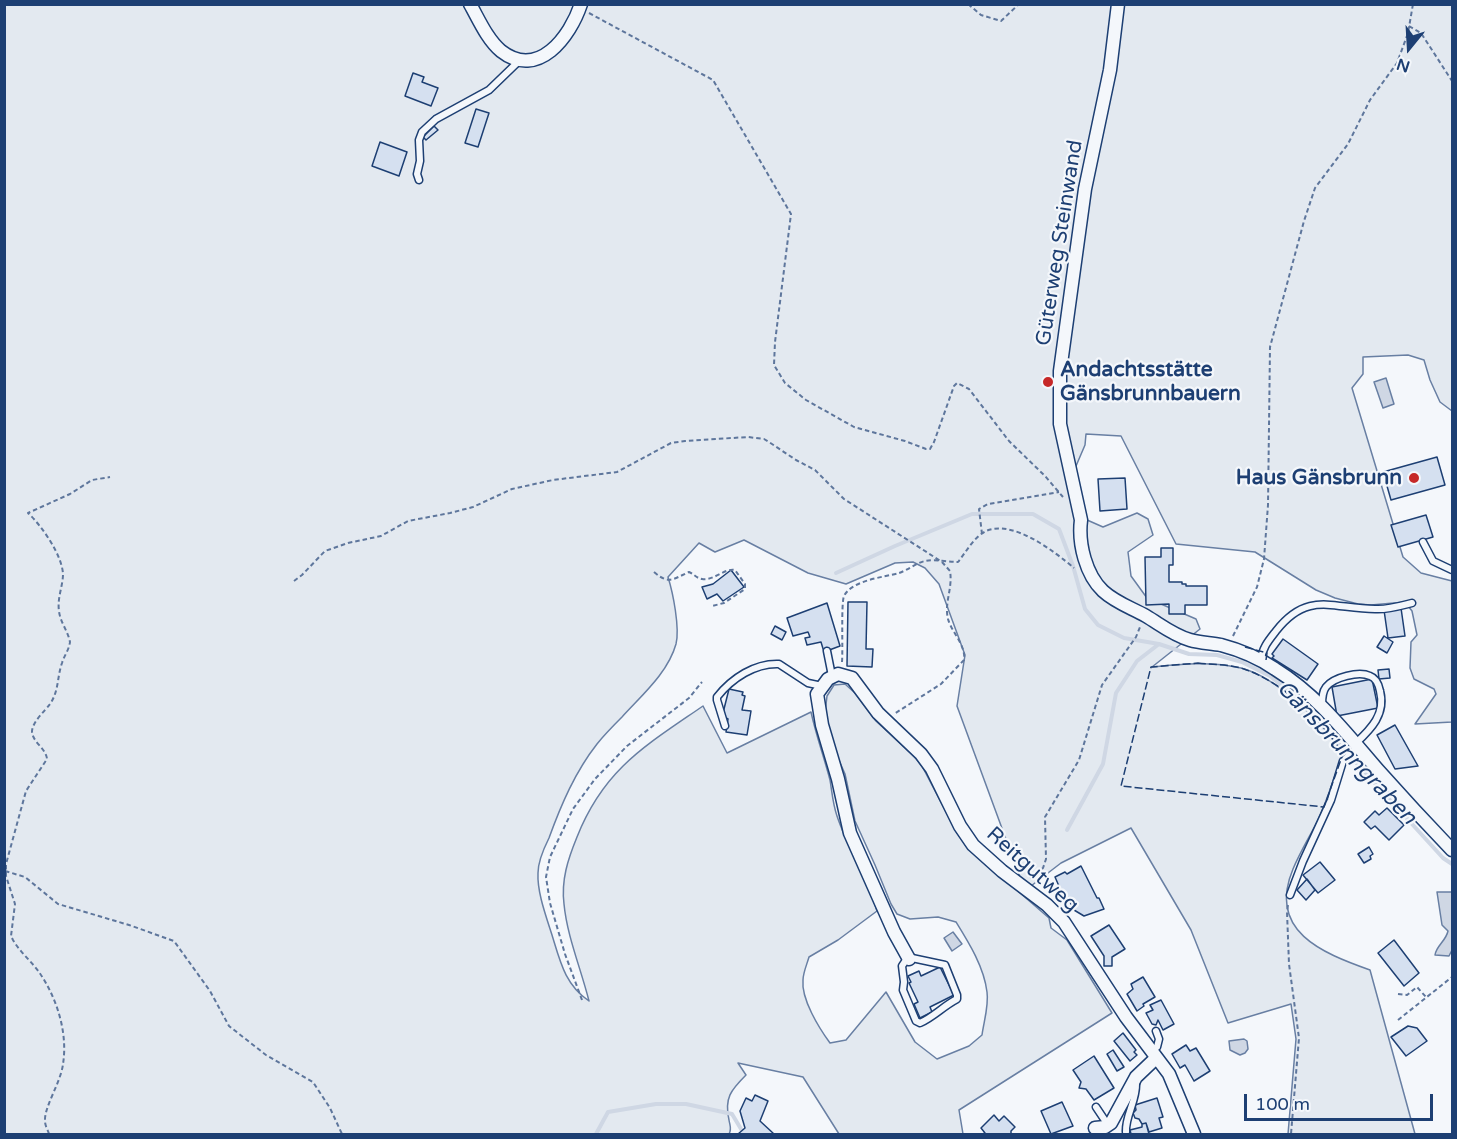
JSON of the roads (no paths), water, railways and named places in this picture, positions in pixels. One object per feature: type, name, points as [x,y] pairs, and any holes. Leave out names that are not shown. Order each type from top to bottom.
[{"type":"street","points":[[470,4],[485,32],[500,50],[520,60],[537,59],[556,47],[567,34],[580,6]]},
{"type":"street","name":"Güterweg Steinwand","points":[[1118,4],[1113,49],[1085,189],[1060,371],[1060,424],[1081,520],[1084,558],[1095,583],[1108,596],[1181,637],[1230,648],[1261,661],[1293,681],[1322,705]]},
{"type":"street","points":[[836,675],[822,686],[817,697],[850,833],[897,937],[909,958]]},
{"type":"street","name":"Reitgutweg","points":[[836,675],[854,681],[885,720],[925,759],[969,839],[986,857],[1047,905],[1064,922],[1117,1005],[1172,1082],[1194,1134]]},
{"type":"street","points":[[1322,705],[1355,748],[1452,850]]},
{"type":"street","points":[[1101,1129],[1114,1119],[1140,1072],[1154,1055]]},
{"type":"lane","points":[[419,180],[417,174],[420,161],[419,140],[422,132],[436,119],[489,90],[520,60]]},
{"type":"lane","points":[[1423,542],[1433,561],[1452,570]]},
{"type":"lane","points":[[1261,661],[1265,645],[1282,623],[1308,606],[1329,603],[1383,609],[1412,603]]},
{"type":"lane","points":[[826,651],[836,675]]},
{"type":"lane","points":[[725,726],[717,697],[737,678],[759,667],[779,664],[808,683],[822,686]]},
{"type":"lane","points":[[1290,894],[1331,800],[1345,758],[1373,726],[1382,710],[1382,697],[1374,679],[1368,675],[1358,674],[1336,680],[1326,688],[1322,696],[1322,705]]},
{"type":"lane","points":[[909,958],[945,966],[957,995],[957,999],[945,1006],[939,1014],[920,1023],[916,1022],[903,990],[901,970],[909,958]]},
{"type":"lane","points":[[1154,1055],[1159,1039],[1155,1031]]},
{"type":"lane","points":[[1126,1132],[1136,1092],[1135,1080]]},
{"type":"lane","points":[[1096,1107],[1101,1129]]},
{"type":"waterway","name":"Gänsbrunngraben","points":[[836,573],[972,514],[1033,514],[1059,529],[1073,566],[1085,609],[1098,625],[1124,638],[1159,644],[1189,654],[1217,655],[1242,662],[1270,676],[1297,698],[1443,858],[1452,864]]},
{"type":"waterway","name":"Gänsbrunngraben","points":[[1067,830],[1103,764],[1116,693],[1137,661],[1159,644]]},
{"type":"waterway","points":[[596,1134],[608,1112],[656,1104],[686,1104],[732,1114],[744,1134]]},
{"type":"place","name":"Andachtsstätte Gänsbrunnbauern","points":[[1048,382]]},
{"type":"place","name":"Haus Gänsbrunn","points":[[1414,478]]}]
